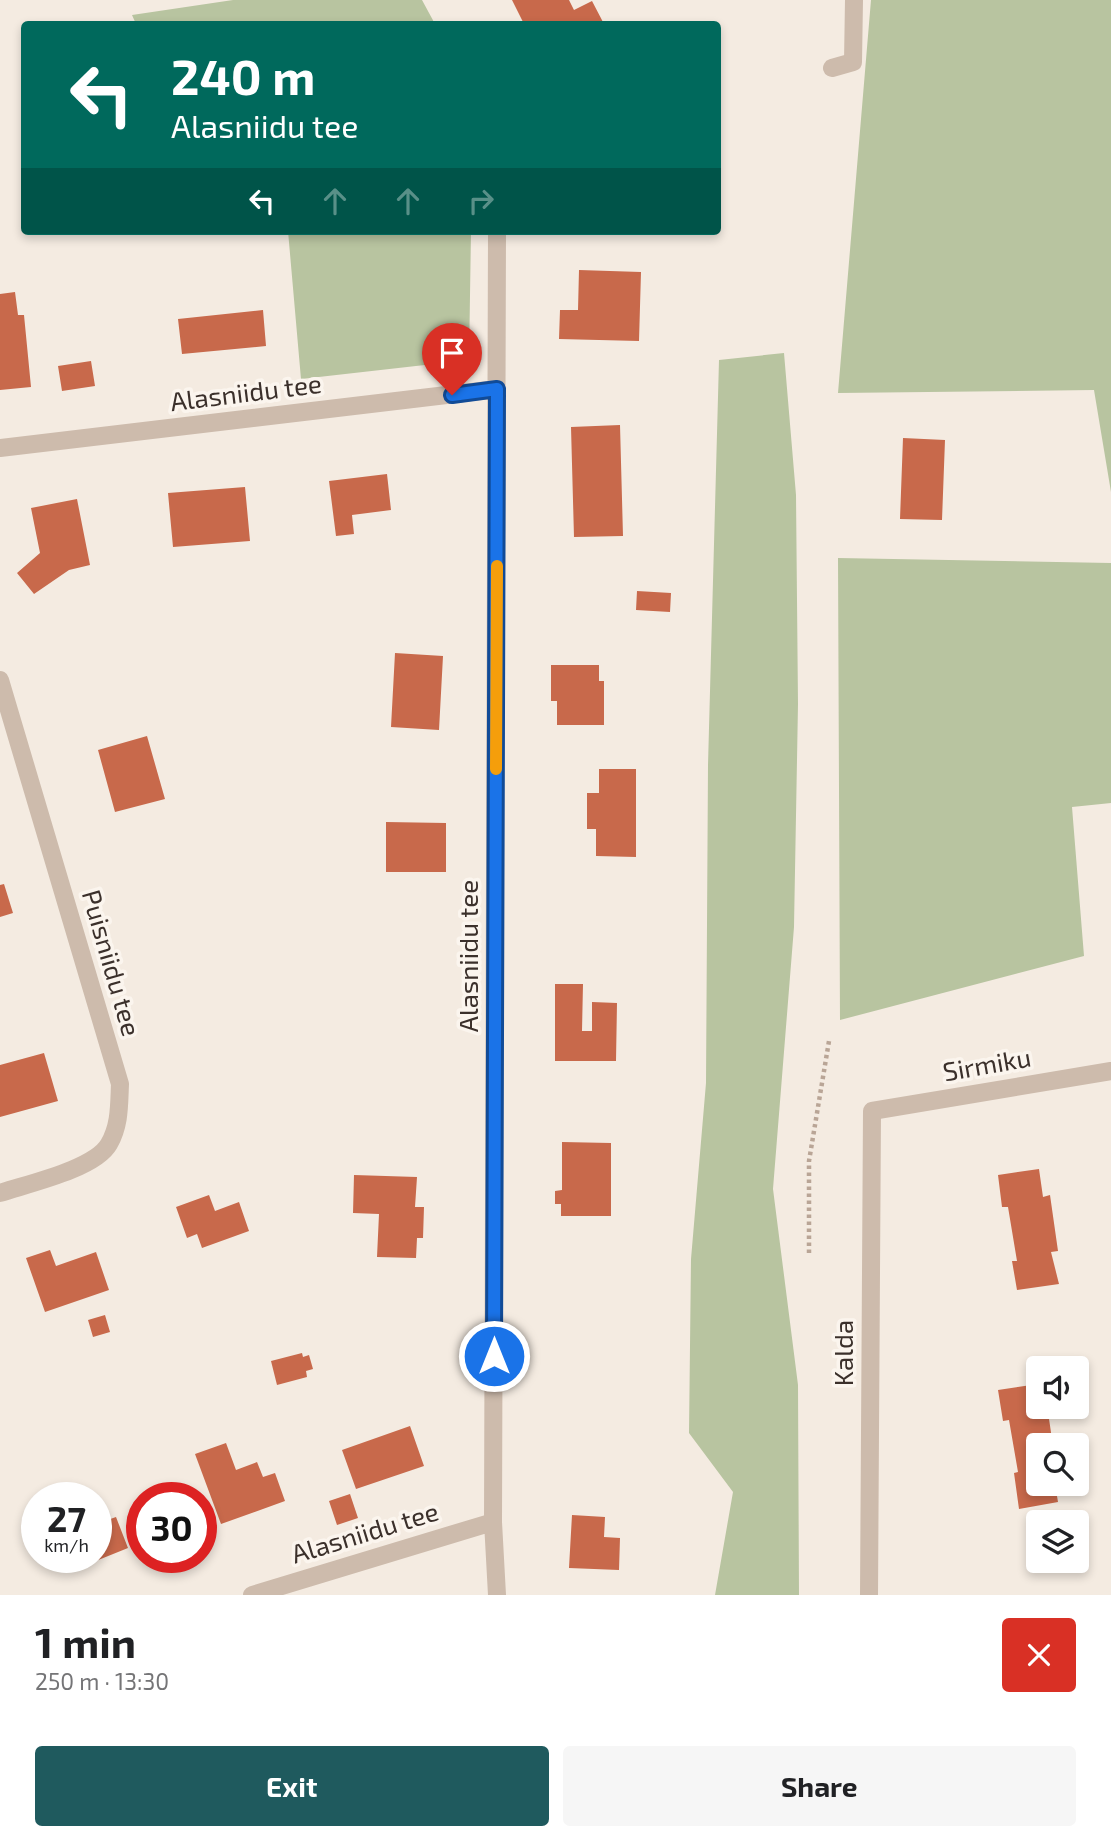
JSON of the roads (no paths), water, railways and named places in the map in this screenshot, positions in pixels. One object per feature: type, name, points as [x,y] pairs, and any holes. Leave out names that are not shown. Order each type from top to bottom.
[{"type":"street","points":[[832,68],[853,62],[854,0]]},
{"type":"street","name":"Alasniidu tee","points":[[497,235],[493,1522],[497,1595]]},
{"type":"street","name":"Alasniidu tee","points":[[0,448],[497,389]]},
{"type":"street","name":"Puisniidu tee","points":[[0,680],[120,1084],[118,1121],[108,1146],[78,1168],[0,1193]]},
{"type":"street","name":"Sirmiku","points":[[873,1111],[1111,1070]]},
{"type":"street","name":"Kalda","points":[[869,1595],[873,1111]]},
{"type":"street","name":"Alasniidu tee","points":[[252,1595],[493,1522]]}]
